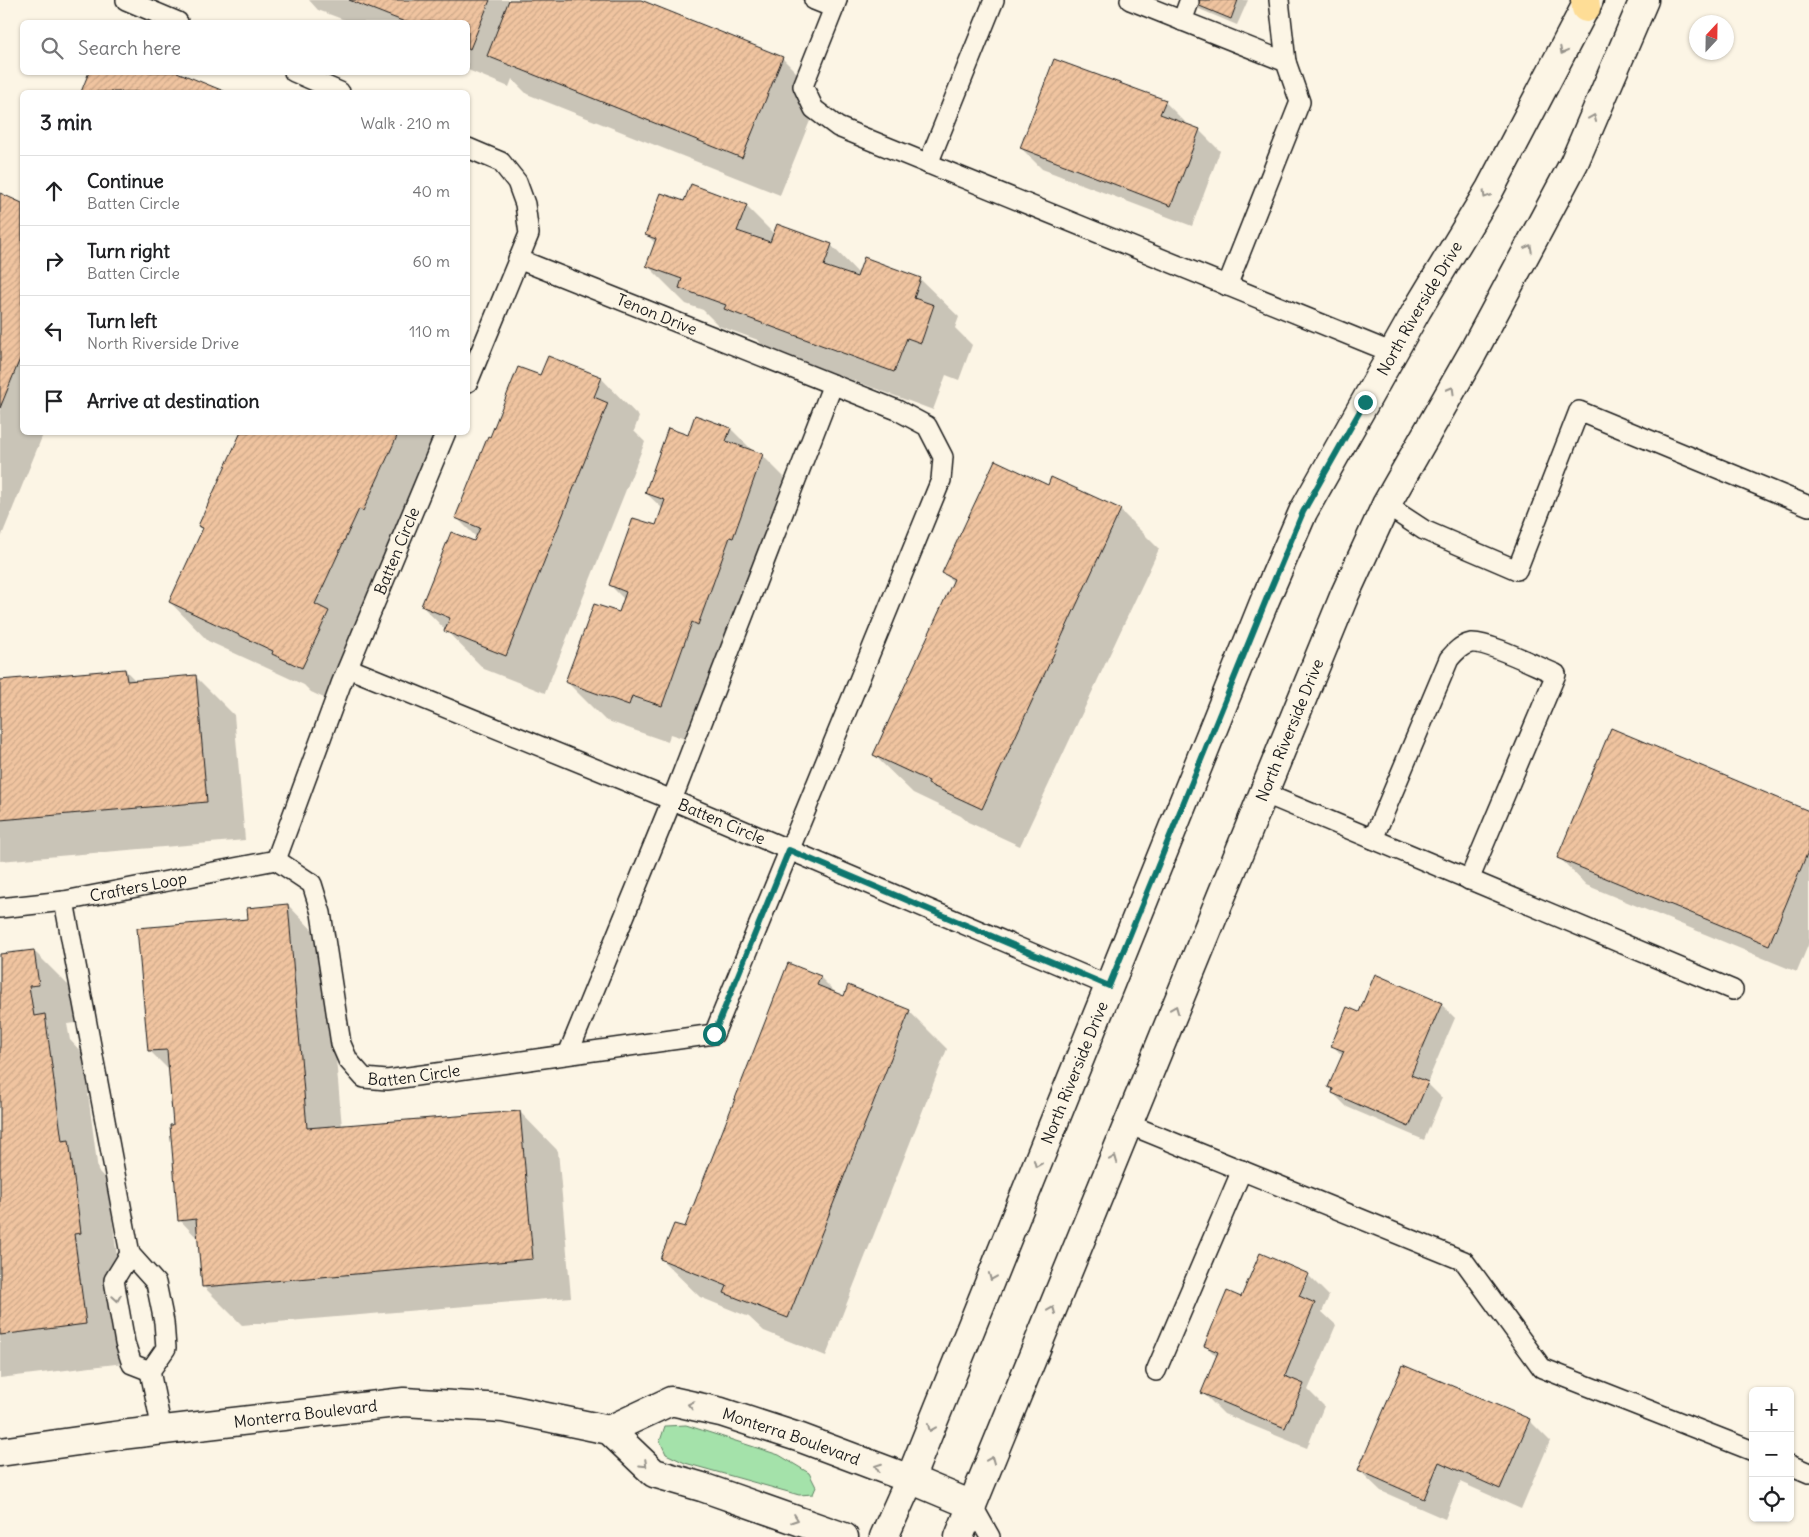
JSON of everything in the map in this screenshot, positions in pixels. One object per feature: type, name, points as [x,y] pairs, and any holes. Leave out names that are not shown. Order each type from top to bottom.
[{"type":"main road","name":"North Riverside Drive","points":[[959,1537],[1345,594],[1386,506],[1472,354],[1574,162],[1644,0]]},
{"type":"main road","name":"North Riverside Drive","points":[[884,1537],[910,1479],[1303,512],[1393,353],[1490,189],[1587,3]]},
{"type":"main road","name":"Monterra Boulevard","points":[[0,1452],[162,1430],[404,1402],[502,1408],[608,1430],[672,1401],[730,1415],[801,1438],[910,1479],[972,1505]]},
{"type":"main road","points":[[608,1430],[654,1473],[702,1487],[844,1537]]},
{"type":"lane","points":[[126,0],[173,20]]},
{"type":"lane","points":[[814,0],[836,4],[803,86],[814,109],[838,127],[1393,353]]},
{"type":"lane","points":[[928,164],[994,0]]},
{"type":"lane","points":[[1227,286],[1300,102],[1286,62],[1279,0]]},
{"type":"lane","points":[[1137,1],[1286,62]]},
{"type":"lane","points":[[1182,21],[1189,2]]},
{"type":"lane","points":[[301,75],[335,90]]},
{"type":"lane","points":[[470,149],[501,162],[517,182],[525,204],[529,234],[470,377]]},
{"type":"lane","name":"Tenon Drive","points":[[518,259],[897,410],[927,426]]},
{"type":"lane","points":[[568,1054],[672,800],[833,384]]},
{"type":"lane","points":[[1386,506],[1424,530],[1517,570],[1579,411],[1809,506]]},
{"type":"lane","name":"Batten Circle","points":[[445,435],[348,668],[276,860],[312,884],[321,913],[341,1044],[348,1060],[364,1078],[387,1080],[714,1034],[941,480],[943,456],[927,426]]},
{"type":"lane","points":[[1373,839],[1449,659],[1459,648],[1472,643],[1490,646],[1556,674],[1469,880]]},
{"type":"lane","name":"Batten Circle","points":[[348,668],[672,800],[1109,986]]},
{"type":"lane","points":[[1263,793],[1733,990]]},
{"type":"lane","name":"Crafters Loop","points":[[0,908],[64,901],[276,860]]},
{"type":"lane","points":[[64,901],[130,1254],[156,1282],[164,1322],[166,1348],[150,1371],[162,1430]]},
{"type":"lane","points":[[1128,1124],[1464,1261],[1542,1368],[1749,1449]]},
{"type":"lane","points":[[1156,1371],[1242,1170]]},
{"type":"lane","points":[[130,1254],[114,1280],[125,1343],[132,1364],[150,1371]]},
{"type":"lane","points":[[1794,1467],[1809,1473]]},
{"type":"lane","points":[[972,1505],[990,1537]]},
{"type":"green space","points":[[686,1425],[779,1455],[809,1473],[816,1487],[813,1494],[799,1495],[685,1463],[666,1454],[660,1441],[665,1426]]},
{"type":"building","points":[[349,0],[490,0],[470,49],[470,20],[400,20]]},
{"type":"building","points":[[509,0],[641,0],[783,57],[742,158],[487,56]]},
{"type":"building","points":[[1185,0],[1238,0],[1231,19]]},
{"type":"building","points":[[1054,59],[1166,100],[1160,114],[1200,129],[1171,206],[1020,148]]},
{"type":"building","points":[[88,75],[184,75],[221,90],[82,90]]},
{"type":"building","points":[[691,184],[747,205],[737,231],[770,242],[777,224],[832,244],[824,266],[857,277],[864,257],[921,278],[914,298],[934,305],[921,343],[907,338],[894,372],[724,309],[726,305],[679,288],[682,279],[646,266],[656,239],[645,235],[661,193],[684,201]]},
{"type":"building","points":[[0,193],[20,202],[20,359],[0,408]]},
{"type":"building","points":[[548,356],[602,377],[594,397],[608,403],[506,656],[444,631],[450,618],[421,606],[451,532],[474,541],[480,528],[455,518],[518,367],[540,375]]},
{"type":"building","points":[[695,415],[731,428],[726,441],[763,454],[733,538],[730,537],[698,625],[692,622],[662,706],[632,696],[629,705],[565,682],[594,604],[619,612],[626,592],[609,585],[633,518],[656,525],[665,500],[645,493],[668,428],[688,435]]},
{"type":"building","points":[[240,435],[398,435],[363,511],[359,509],[315,604],[329,611],[302,668],[272,654],[273,651],[169,602],[203,528],[198,526]]},
{"type":"building","points":[[995,460],[1048,485],[1051,477],[1121,509],[982,809],[928,784],[929,781],[873,755],[954,579],[942,573]]},
{"type":"building","points":[[125,669],[127,681],[196,675],[207,802],[0,820],[0,680]]},
{"type":"building","points":[[1611,728],[1809,811],[1809,849],[1769,945],[1557,858]]},
{"type":"building","points":[[288,904],[307,1128],[520,1111],[533,1259],[202,1287],[196,1219],[178,1221],[170,1125],[173,1125],[167,1050],[148,1051],[137,928],[248,919],[247,908]]},
{"type":"building","points":[[34,950],[39,985],[29,986],[34,1016],[45,1014],[62,1141],[69,1140],[81,1233],[74,1234],[86,1324],[0,1335],[0,954]]},
{"type":"building","points":[[788,963],[821,976],[817,985],[844,996],[848,985],[910,1010],[788,1318],[724,1293],[727,1286],[660,1259],[674,1224],[685,1227]]},
{"type":"building","points":[[1375,974],[1442,1003],[1411,1075],[1428,1082],[1409,1127],[1332,1093],[1333,1089],[1328,1087],[1344,1051],[1331,1046],[1347,1007],[1359,1012]]},
{"type":"building","points":[[1260,1253],[1309,1274],[1299,1296],[1315,1303],[1285,1376],[1304,1384],[1285,1428],[1201,1393],[1218,1352],[1204,1346],[1227,1291],[1241,1297]]},
{"type":"building","points":[[1403,1365],[1530,1419],[1500,1489],[1439,1462],[1424,1499],[1358,1470]]},
{"type":"route","points":[[714,1034],[789,850],[1109,986],[1303,512],[1365,402]]}]
